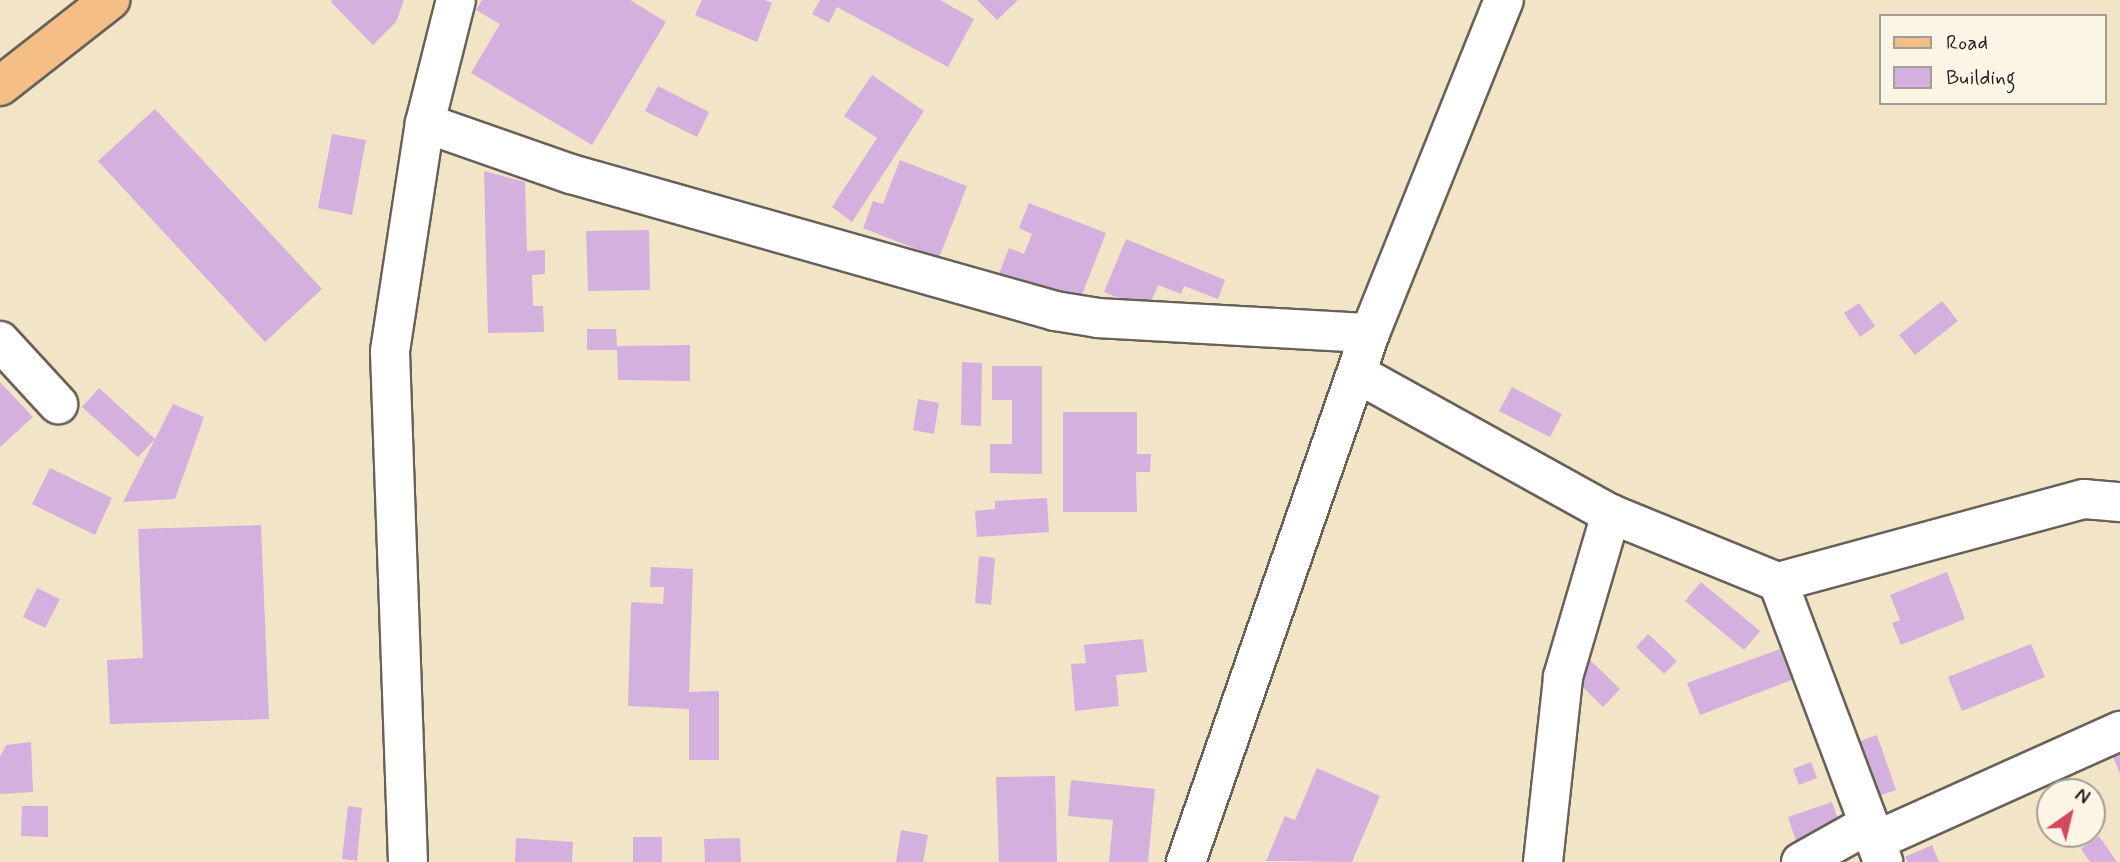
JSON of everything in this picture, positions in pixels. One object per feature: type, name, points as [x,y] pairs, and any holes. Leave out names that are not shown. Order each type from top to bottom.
[{"type":"main road","points":[[0,86],[110,0]]},
{"type":"street","points":[[408,862],[390,351],[425,124],[456,0]]},
{"type":"street","points":[[1186,862],[1358,374],[1370,333],[1504,0]]},
{"type":"street","points":[[425,124],[571,174],[1055,311],[1098,318],[1370,333]]},
{"type":"street","points":[[0,341],[58,404]]},
{"type":"street","points":[[1358,374],[1611,514],[1779,582],[2084,499],[2120,502]]},
{"type":"street","points":[[1543,862],[1563,677],[1611,514]]},
{"type":"street","points":[[1779,582],[1876,843]]},
{"type":"street","points":[[1801,862],[1876,843],[2120,731]]},
{"type":"building","points":[[332,0],[404,0],[396,22],[373,45]]},
{"type":"building","points":[[482,0],[630,0],[666,22],[592,145],[471,73],[500,24],[476,10]]},
{"type":"building","points":[[702,0],[765,0],[772,3],[757,42],[695,15]]},
{"type":"building","points":[[820,0],[940,0],[974,19],[948,67],[837,7],[829,23],[812,14]]},
{"type":"building","points":[[977,0],[1018,0],[997,20]]},
{"type":"building","points":[[872,75],[924,111],[852,222],[832,207],[877,138],[844,116]]},
{"type":"building","points":[[658,86],[709,112],[697,137],[645,111]]},
{"type":"building","points":[[155,109],[322,289],[265,342],[98,161]]},
{"type":"building","points":[[332,134],[366,140],[352,215],[318,208]]},
{"type":"building","points":[[900,160],[967,186],[939,258],[863,228],[873,201],[883,204]]},
{"type":"building","points":[[484,171],[525,182],[527,251],[545,250],[545,274],[532,275],[533,306],[543,306],[544,332],[488,333]]},
{"type":"building","points":[[1029,203],[1106,233],[1078,305],[999,274],[1009,248],[1024,254],[1032,234],[1019,228]]},
{"type":"building","points":[[649,230],[650,290],[588,291],[586,231]]},
{"type":"building","points":[[1126,239],[1225,280],[1218,299],[1184,286],[1181,294],[1158,285],[1148,310],[1104,292]]},
{"type":"building","points":[[1942,301],[1958,321],[1915,355],[1899,335]]},
{"type":"building","points":[[1859,303],[1875,326],[1860,337],[1844,313]]},
{"type":"building","points":[[587,329],[616,329],[617,346],[690,345],[690,381],[618,380],[617,350],[587,350]]},
{"type":"building","points":[[962,362],[982,363],[981,426],[961,425]]},
{"type":"building","points":[[992,366],[1042,366],[1042,474],[990,473],[990,444],[1012,444],[1012,400],[992,400]]},
{"type":"building","points":[[0,382],[33,417],[0,447]]},
{"type":"building","points":[[1512,387],[1562,414],[1550,437],[1499,411]]},
{"type":"building","points":[[99,388],[155,439],[138,457],[82,407]]},
{"type":"building","points":[[918,399],[939,403],[934,434],[913,430]]},
{"type":"building","points":[[173,404],[204,417],[175,499],[123,502]]},
{"type":"building","points":[[1063,412],[1137,412],[1137,454],[1151,454],[1150,472],[1136,472],[1137,512],[1063,512]]},
{"type":"building","points":[[50,468],[112,498],[95,535],[32,504]]},
{"type":"building","points":[[1047,498],[1049,532],[977,537],[975,511],[995,509],[995,501]]},
{"type":"building","points":[[261,525],[269,719],[110,724],[107,660],[143,658],[138,529]]},
{"type":"building","points":[[979,556],[995,558],[991,605],[975,603]]},
{"type":"building","points":[[651,567],[693,569],[689,692],[719,691],[719,760],[689,760],[689,709],[628,706],[631,602],[663,604],[664,587],[650,587]]},
{"type":"building","points":[[1947,572],[1965,619],[1901,645],[1892,623],[1900,620],[1890,595]]},
{"type":"building","points":[[1701,582],[1760,631],[1744,650],[1685,601]]},
{"type":"building","points":[[37,588],[60,599],[45,628],[23,617]]},
{"type":"building","points":[[1648,634],[1677,661],[1664,674],[1636,647]]},
{"type":"building","points":[[1143,639],[1147,672],[1116,675],[1119,706],[1075,711],[1071,664],[1086,663],[1084,645]]},
{"type":"building","points":[[2031,644],[2045,677],[1962,711],[1948,677]]},
{"type":"building","points":[[1780,649],[1792,680],[1700,715],[1687,683]]},
{"type":"building","points":[[1584,654],[1620,689],[1603,707],[1567,672]]},
{"type":"building","points":[[1877,735],[1896,790],[1873,798],[1855,743]]},
{"type":"building","points":[[2120,738],[2120,774],[2107,742]]},
{"type":"building","points":[[31,742],[33,792],[0,794],[0,757],[6,745]]},
{"type":"building","points":[[1811,762],[1817,778],[1799,785],[1793,769]]},
{"type":"building","points":[[1317,768],[1380,796],[1352,862],[1266,861],[1285,816],[1295,820]]},
{"type":"building","points":[[1055,776],[1057,862],[999,862],[996,777]]},
{"type":"building","points":[[1071,780],[1155,789],[1148,862],[1109,862],[1113,820],[1068,816]]},
{"type":"building","points":[[1832,802],[1840,826],[1796,841],[1788,817]]},
{"type":"building","points":[[22,806],[48,806],[48,837],[21,836]]},
{"type":"building","points":[[348,806],[362,808],[357,861],[342,859]]},
{"type":"building","points":[[901,830],[928,835],[923,862],[896,862]]},
{"type":"building","points":[[633,837],[662,837],[662,862],[633,862]]},
{"type":"building","points":[[516,838],[573,842],[572,862],[515,862]]},
{"type":"building","points":[[740,838],[741,862],[705,862],[704,839]]},
{"type":"building","points":[[1932,845],[1939,862],[1908,862],[1905,857]]},
{"type":"building","points":[[2106,846],[2117,862],[2090,862],[2081,849]]}]
